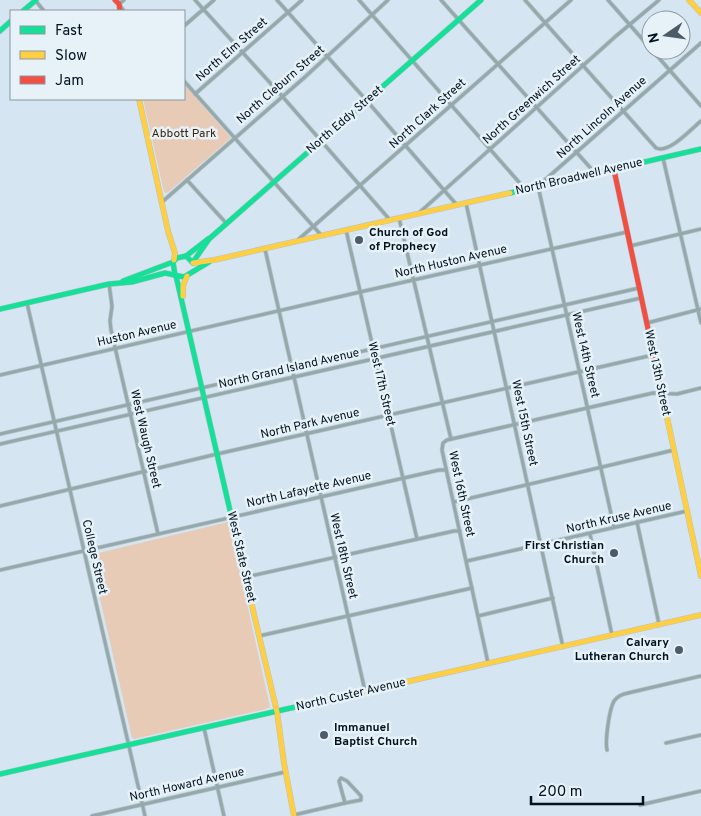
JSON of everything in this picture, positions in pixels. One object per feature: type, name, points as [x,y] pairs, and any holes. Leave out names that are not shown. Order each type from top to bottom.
[{"type":"main road","points":[[24,10],[35,0]]},
{"type":"main road","name":"North Eddy Street","points":[[193,262],[209,239],[481,0]]},
{"type":"main road","points":[[689,0],[701,13]]},
{"type":"main road","points":[[0,31],[10,22]]},
{"type":"main road","points":[[123,281],[161,269],[174,261],[175,253],[139,100]]},
{"type":"main road","name":"North Broadwell Avenue","points":[[193,262],[214,260],[296,242],[701,149]]},
{"type":"main road","name":"West 13th Street","points":[[614,170],[701,576]]},
{"type":"main road","name":"North Eddy Street","points":[[174,261],[192,253],[203,241],[209,239]]},
{"type":"main road","points":[[173,245],[193,262]]},
{"type":"main road","name":"North Broadwell Avenue","points":[[189,275],[214,260]]},
{"type":"main road","name":"West State Street","points":[[174,261],[277,712],[294,815]]},
{"type":"main road","name":"West State Street","points":[[182,299],[183,286],[193,262]]},
{"type":"main road","points":[[0,309],[165,273],[176,276],[189,275]]},
{"type":"main road","name":"North Custer Avenue","points":[[0,774],[701,615]]},
{"type":"street","points":[[35,0],[43,10]]},
{"type":"street","points":[[117,2],[124,0]]},
{"type":"street","points":[[196,0],[390,220]]},
{"type":"street","points":[[185,25],[214,0]]},
{"type":"street","points":[[276,0],[328,56],[457,205]]},
{"type":"street","name":"North Elm Street","points":[[195,94],[302,0]]},
{"type":"street","points":[[359,0],[525,189]]},
{"type":"street","name":"North Cleburn Street","points":[[162,202],[328,56],[388,0]]},
{"type":"street","points":[[441,0],[596,174]]},
{"type":"street","points":[[525,0],[654,146],[662,150],[669,148],[701,121]]},
{"type":"street","name":"North Clark Street","points":[[296,242],[571,0]]},
{"type":"street","points":[[608,0],[641,36]]},
{"type":"street","name":"North Greenwich Street","points":[[419,214],[659,0]]},
{"type":"street","name":"North Lincoln Avenue","points":[[538,186],[701,43]]},
{"type":"street","points":[[661,60],[701,106]]},
{"type":"street","points":[[185,82],[322,236]]},
{"type":"street","points":[[662,158],[701,323]]},
{"type":"street","points":[[187,180],[226,224]]},
{"type":"street","name":"West 14th Street","points":[[538,186],[614,527]]},
{"type":"street","name":"West 15th Street","points":[[466,203],[516,424],[563,646]]},
{"type":"street","name":"West 16th Street","points":[[399,218],[451,439],[443,443],[442,450],[488,663]]},
{"type":"street","name":"West 17th Street","points":[[346,230],[416,539]]},
{"type":"street","points":[[630,246],[701,230]]},
{"type":"street","name":"North Huston Avenue","points":[[278,310],[627,232]]},
{"type":"street","name":"West 18th Street","points":[[265,248],[366,691]]},
{"type":"street","name":"West Waugh Street","points":[[109,284],[112,306],[110,326],[158,534]]},
{"type":"street","name":"North Grand Island Avenue","points":[[0,434],[639,288]]},
{"type":"street","name":"North Grand Island Avenue","points":[[0,444],[642,298]]},
{"type":"street","name":"College Street","points":[[27,302],[145,816]]},
{"type":"street","points":[[647,323],[699,309]]},
{"type":"street","name":"Huston Avenue","points":[[0,375],[278,310]]},
{"type":"street","name":"North Park Avenue","points":[[0,506],[217,454],[654,355]]},
{"type":"street","points":[[451,439],[652,393],[676,394],[701,388]]},
{"type":"street","points":[[454,502],[674,450]]},
{"type":"street","name":"North Lafayette Avenue","points":[[0,570],[321,496],[446,470]]},
{"type":"street","name":"North Kruse Avenue","points":[[467,561],[687,511]]},
{"type":"street","points":[[637,522],[659,624]]},
{"type":"street","points":[[246,577],[460,531]]},
{"type":"street","points":[[590,534],[612,636]]},
{"type":"street","points":[[259,636],[472,588]]},
{"type":"street","points":[[478,616],[553,598]]},
{"type":"street","points":[[607,750],[605,740],[614,700],[628,693],[701,676]]},
{"type":"street","points":[[204,728],[224,816]]},
{"type":"street","points":[[666,743],[701,735]]},
{"type":"street","name":"North Howard Avenue","points":[[92,816],[286,772]]},
{"type":"street","points":[[294,815],[361,800],[361,796],[341,778],[339,781],[344,803]]},
{"type":"street","points":[[640,805],[701,791]]},
{"type":"green space","name":"Abbott Park","points":[[185,85],[231,138],[167,193],[164,192],[143,100],[185,100]]},
{"type":"green space","points":[[228,522],[270,707],[134,739],[132,738],[90,555]]},
{"type":"traffic: fast","points":[[24,10],[36,0]]},
{"type":"traffic: fast","points":[[193,262],[209,239],[481,0]]},
{"type":"traffic: fast","points":[[0,31],[10,22]]},
{"type":"traffic: fast","points":[[510,193],[701,149]]},
{"type":"traffic: fast","points":[[186,256],[208,239]]},
{"type":"traffic: fast","points":[[175,275],[173,262],[177,258],[186,256],[193,263]]},
{"type":"traffic: fast","points":[[123,281],[173,262]]},
{"type":"traffic: fast","points":[[0,309],[109,284],[132,282],[165,273],[184,277],[209,262]]},
{"type":"traffic: fast","points":[[176,276],[246,580]]},
{"type":"traffic: fast","points":[[0,774],[357,693]]},
{"type":"traffic: slow","points":[[689,0],[701,13]]},
{"type":"traffic: slow","points":[[139,100],[168,231],[175,253],[174,260]]},
{"type":"traffic: slow","points":[[193,263],[214,260],[510,193]]},
{"type":"traffic: slow","points":[[183,296],[183,286],[187,276]]},
{"type":"traffic: slow","points":[[662,394],[701,576]]},
{"type":"traffic: slow","points":[[246,580],[277,712],[294,816]]},
{"type":"traffic: slow","points":[[357,693],[701,615]]},
{"type":"traffic: jam","points":[[115,0],[119,4],[120,10]]},
{"type":"traffic: jam","points":[[614,170],[662,394]]},
{"type":"place","name":"Church of God of Prophecy","points":[[359,240]]},
{"type":"place","name":"First Christian Church","points":[[614,553]]},
{"type":"place","name":"Calvary Lutheran Church","points":[[679,650]]},
{"type":"place","name":"Immanuel Baptist Church","points":[[324,735]]}]
